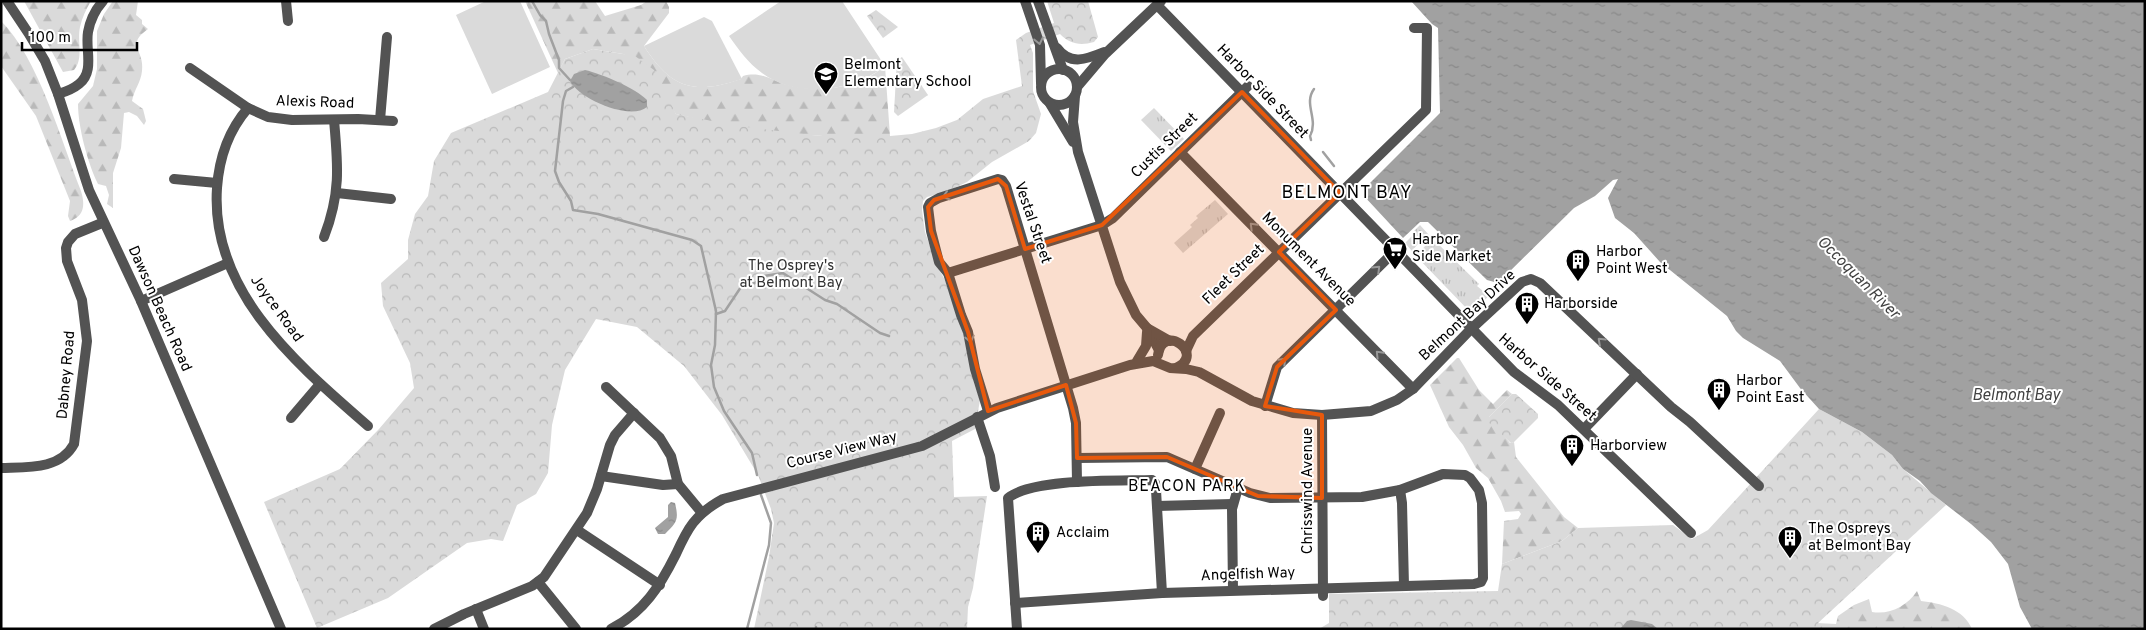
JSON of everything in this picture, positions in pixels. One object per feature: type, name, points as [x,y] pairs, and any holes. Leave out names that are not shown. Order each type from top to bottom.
[{"type":"street","points":[[58,94],[79,84],[87,73],[88,31],[93,16],[103,1]]},
{"type":"street","points":[[286,1],[288,21]]},
{"type":"street","name":"Belmont Bay Drive","points":[[1025,1],[1040,46],[1041,92],[1069,134],[1078,152]]},
{"type":"street","points":[[1038,1],[1065,70],[1075,79],[1076,91]]},
{"type":"street","name":"Dawson Beach Road","points":[[5,2],[38,48],[58,94],[89,190],[102,223],[140,301],[281,629]]},
{"type":"street","points":[[1049,102],[1063,105],[1070,101],[1108,52],[1159,3]]},
{"type":"street","name":"Harbor Side Street","points":[[1159,3],[1245,89],[1395,251],[1514,372],[1558,405],[1691,533]]},
{"type":"street","name":"Fleet Street","points":[[1186,353],[1193,336],[1426,110],[1427,28],[1414,28]]},
{"type":"street","points":[[380,120],[387,37]]},
{"type":"street","points":[[1053,41],[1063,55],[1076,60],[1089,59],[1108,52]]},
{"type":"street","points":[[1041,84],[1049,72],[1065,70],[1108,52]]},
{"type":"street","name":"Alexis Road","points":[[190,68],[248,108],[268,117],[280,119],[393,121]]},
{"type":"street","name":"Custis Street","points":[[1102,226],[1113,218],[1245,89]]},
{"type":"street","name":"Belmont Bay Drive","points":[[1076,91],[1073,122],[1078,152],[1125,294],[1136,315],[1147,328],[1162,364],[1170,368],[1199,372],[1239,396],[1264,406],[1292,413],[1322,415],[1371,411],[1397,400],[1413,389],[1471,329],[1522,282],[1534,280],[1759,486]]},
{"type":"street","name":"Joyce Road","points":[[248,108],[230,136],[218,183],[217,216],[219,233],[228,263],[258,316],[295,360],[368,426]]},
{"type":"street","points":[[324,237],[337,193],[338,171],[334,120]]},
{"type":"street","name":"Monument Avenue","points":[[1180,152],[1413,389]]},
{"type":"street","points":[[174,179],[218,183]]},
{"type":"street","name":"Vestal Street","points":[[988,411],[975,369],[970,338],[958,310],[948,273],[940,262],[931,231],[928,212],[930,203],[938,198],[998,179],[1004,182],[1076,423],[1077,482]]},
{"type":"street","points":[[337,193],[391,199]]},
{"type":"street","name":"Dabney Road","points":[[1,468],[52,463],[63,456],[74,444],[87,341],[82,300],[67,260],[66,248],[75,234],[102,223]]},
{"type":"street","points":[[948,273],[1102,226]]},
{"type":"street","points":[[1264,406],[1277,367],[1395,251]]},
{"type":"street","points":[[140,301],[228,263]]},
{"type":"street","points":[[1134,363],[1146,346],[1147,328]]},
{"type":"street","name":"Belmont Bay Drive","points":[[1147,328],[1181,344],[1199,372]]},
{"type":"street","name":"Fleet Street","points":[[1173,341],[1193,336]]},
{"type":"street","points":[[1158,352],[1162,344],[1173,341]]},
{"type":"street","name":"Course View Way","points":[[611,629],[642,608],[660,585],[688,530],[702,513],[723,498],[922,446],[988,411],[1134,363],[1158,352]]},
{"type":"street","points":[[1176,368],[1183,363],[1186,353]]},
{"type":"street","name":"Course View Way","points":[[1134,363],[1150,362],[1162,364]]},
{"type":"street","points":[[1584,429],[1636,374]]},
{"type":"street","points":[[291,418],[320,384]]},
{"type":"street","points":[[606,387],[665,446],[675,466],[678,484],[702,513]]},
{"type":"street","points":[[1195,469],[1220,412]]},
{"type":"street","points":[[434,629],[476,608],[526,589],[538,582],[549,572],[577,530],[593,501],[615,435],[634,413]]},
{"type":"street","name":"Chrisswind Avenue","points":[[1322,415],[1323,592]]},
{"type":"street","points":[[977,417],[990,456],[995,487]]},
{"type":"street","points":[[1077,458],[1162,456],[1263,497],[1357,498],[1400,490],[1404,586]]},
{"type":"street","name":"Angelfish Way","points":[[1015,603],[1162,592],[1233,590],[1323,592],[1482,582],[1484,575],[1482,504],[1479,490],[1470,478],[1460,474],[1443,474],[1400,490]]},
{"type":"street","points":[[601,476],[663,485],[678,484]]},
{"type":"street","points":[[1017,629],[1008,498],[1013,493],[1042,486],[1077,482],[1152,480],[1155,483],[1162,592]]},
{"type":"street","points":[[1233,590],[1232,504],[1238,488]]},
{"type":"street","points":[[1157,506],[1232,504]]},
{"type":"street","points":[[577,530],[660,585]]},
{"type":"street","points":[[538,582],[576,629]]},
{"type":"street","points":[[476,608],[484,629]]},
{"type":"highlighted area","points":[[1242,92],[1340,193],[1279,252],[1336,310],[1277,367],[1265,406],[1322,415],[1322,498],[1258,496],[1167,457],[1077,458],[1076,423],[1066,385],[988,411],[968,332],[931,231],[928,207],[934,200],[998,179],[1006,186],[1025,249],[1102,225]]},
{"type":"green space","points":[[24,1],[91,1],[80,27],[80,55],[74,70],[63,72]]},
{"type":"green space","points":[[113,1],[138,1],[136,15],[148,29],[138,39],[137,44],[142,71],[132,101],[143,109],[146,121],[144,125],[137,116],[129,112],[124,113],[121,148],[113,173],[113,208],[107,204],[109,195],[106,186],[98,184],[91,166],[84,145],[78,104],[93,86],[97,69],[97,31],[104,14]]},
{"type":"green space","points":[[486,1],[520,1],[550,67],[492,94],[456,15]]},
{"type":"green space","points":[[525,1],[595,1],[605,16],[641,5],[647,1],[666,1],[669,13],[644,46],[664,72],[674,80],[685,85],[710,87],[754,74],[797,87],[824,89],[862,80],[885,66],[890,136],[836,137],[782,133],[676,114],[638,61],[623,54],[593,49],[565,59],[558,73]]},
{"type":"green space","points":[[781,1],[842,1],[885,66],[857,82],[825,89],[791,87],[762,73],[748,61],[729,36]]},
{"type":"green space","name":"The Osprey's at Belmont Bay","points":[[1047,1],[1088,1],[1098,37],[1094,42],[1080,44],[1071,42],[1060,34],[1030,45],[1033,53],[1033,91],[1041,114],[1036,133],[1029,141],[992,162],[967,182],[946,192],[927,197],[923,201],[922,210],[925,232],[937,266],[945,280],[966,340],[974,383],[980,400],[975,429],[952,441],[954,497],[987,496],[973,588],[968,607],[967,629],[754,629],[774,523],[771,509],[758,475],[722,415],[684,366],[637,327],[596,319],[565,370],[552,425],[548,473],[536,494],[517,505],[503,541],[491,539],[467,543],[388,598],[317,628],[264,502],[340,469],[379,429],[414,388],[410,363],[383,306],[381,283],[408,259],[408,240],[415,214],[428,196],[434,161],[451,133],[548,92],[565,59],[593,49],[635,56],[654,70],[676,114],[738,126],[820,136],[890,136],[912,134],[957,120],[983,99],[1022,86],[1016,40],[1026,33],[1054,23]]},
{"type":"green space","points":[[876,10],[898,27],[883,38],[867,16]]},
{"type":"green space","points":[[704,17],[712,21],[742,79],[710,87],[685,85],[674,80],[664,72],[644,46]]},
{"type":"green space","points":[[1,21],[14,37],[38,78],[81,191],[83,209],[79,216],[70,221],[68,216],[70,201],[36,116],[1,66]]},
{"type":"green space","points":[[902,57],[928,95],[898,116],[894,112],[897,60]]},
{"type":"green space","points":[[1154,108],[1184,139],[1171,151],[1141,120]]},
{"type":"green space","points":[[1215,200],[1228,214],[1183,253],[1174,243],[1192,227],[1190,225],[1198,218],[1196,216]]},
{"type":"green space","points":[[1420,225],[1429,235],[1423,238],[1412,251],[1405,243]]},
{"type":"green space","points":[[1432,238],[1479,284],[1477,286],[1490,295],[1471,313],[1415,255]]},
{"type":"green space","points":[[1459,358],[1479,390],[1493,404],[1507,390],[1512,394],[1489,417],[1510,443],[1514,442],[1516,457],[1564,517],[1578,528],[1562,541],[1502,564],[1504,521],[1518,519],[1521,514],[1519,511],[1505,512],[1488,478],[1476,468],[1463,445],[1449,427],[1430,385]]},
{"type":"green space","points":[[1512,394],[1516,394],[1538,414],[1538,418],[1511,443],[1489,423],[1489,417]]},
{"type":"green space","points":[[1819,409],[1862,432],[1892,455],[1903,469],[1946,505],[1818,623],[1817,629],[1319,629],[1329,623],[1329,594],[1498,591],[1502,564],[1562,541],[1578,528],[1673,525],[1692,539],[1708,530]]},
{"type":"green space","points":[[1917,591],[1921,601],[1951,608],[1963,616],[1972,629],[1817,629],[1817,623],[1836,624],[1838,616],[1854,605],[1869,599],[1872,612],[1892,611],[1908,601]]},
{"type":"water","points":[[1411,1],[2145,1],[2145,629],[2032,629],[2020,607],[2008,564],[1991,542],[1931,493],[1920,481],[1903,469],[1892,455],[1862,432],[1819,409],[1800,388],[1780,361],[1743,338],[1736,331],[1727,316],[1660,262],[1634,233],[1615,218],[1608,198],[1618,179],[1613,180],[1595,196],[1574,208],[1498,283],[1487,280],[1428,222],[1420,222],[1403,238],[1363,195],[1366,187],[1440,113],[1438,28]]},
{"type":"water","points":[[585,70],[627,86],[647,100],[647,107],[639,111],[618,110],[583,95],[570,81],[574,74]]},
{"type":"water","points":[[671,502],[675,503],[676,520],[665,534],[658,534],[655,528],[668,517],[668,505]]},
{"type":"water","points":[[1627,621],[1652,624],[1658,629],[1620,629]]},
{"type":"waterway","points":[[532,1],[546,21],[559,60],[559,68],[570,80]]},
{"type":"waterway","points":[[573,87],[566,91],[563,101],[555,171],[559,182],[571,201],[573,210],[598,214],[692,240],[701,246],[716,311],[715,345],[711,365],[714,387],[724,411],[752,453],[757,475]]},
{"type":"waterway","points":[[1311,140],[1313,124],[1310,100],[1314,89]]},
{"type":"waterway","points":[[1323,152],[1334,166]]},
{"type":"waterway","points":[[716,314],[725,311],[741,287],[755,283],[764,276],[783,273],[825,300],[837,304],[880,333],[889,336]]},
{"type":"waterway","points":[[747,629],[769,545],[771,523],[761,495]]},
{"type":"place","name":"Belmont Elementary School","points":[[826,95]]},
{"type":"place","name":"Harbor Side Market","points":[[1395,270]]},
{"type":"place","name":"Harbor Point West","points":[[1578,282]]},
{"type":"place","name":"Harborside","points":[[1527,325]]},
{"type":"place","name":"Harbor Point East","points":[[1719,411]]},
{"type":"place","name":"Harborview","points":[[1572,467]]},
{"type":"place","name":"Acclaim","points":[[1038,554]]},
{"type":"place","name":"The Ospreys at Belmont Bay","points":[[1790,559]]},
{"type":"district","name":"BELMONT BAY","points":[[1347,193]]},
{"type":"district","name":"BEACON PARK","points":[[1187,487]]},
{"type":"water label","name":"Occoquan River","points":[[1858,278]]},
{"type":"water label","name":"Belmont Bay","points":[[2016,396]]}]
